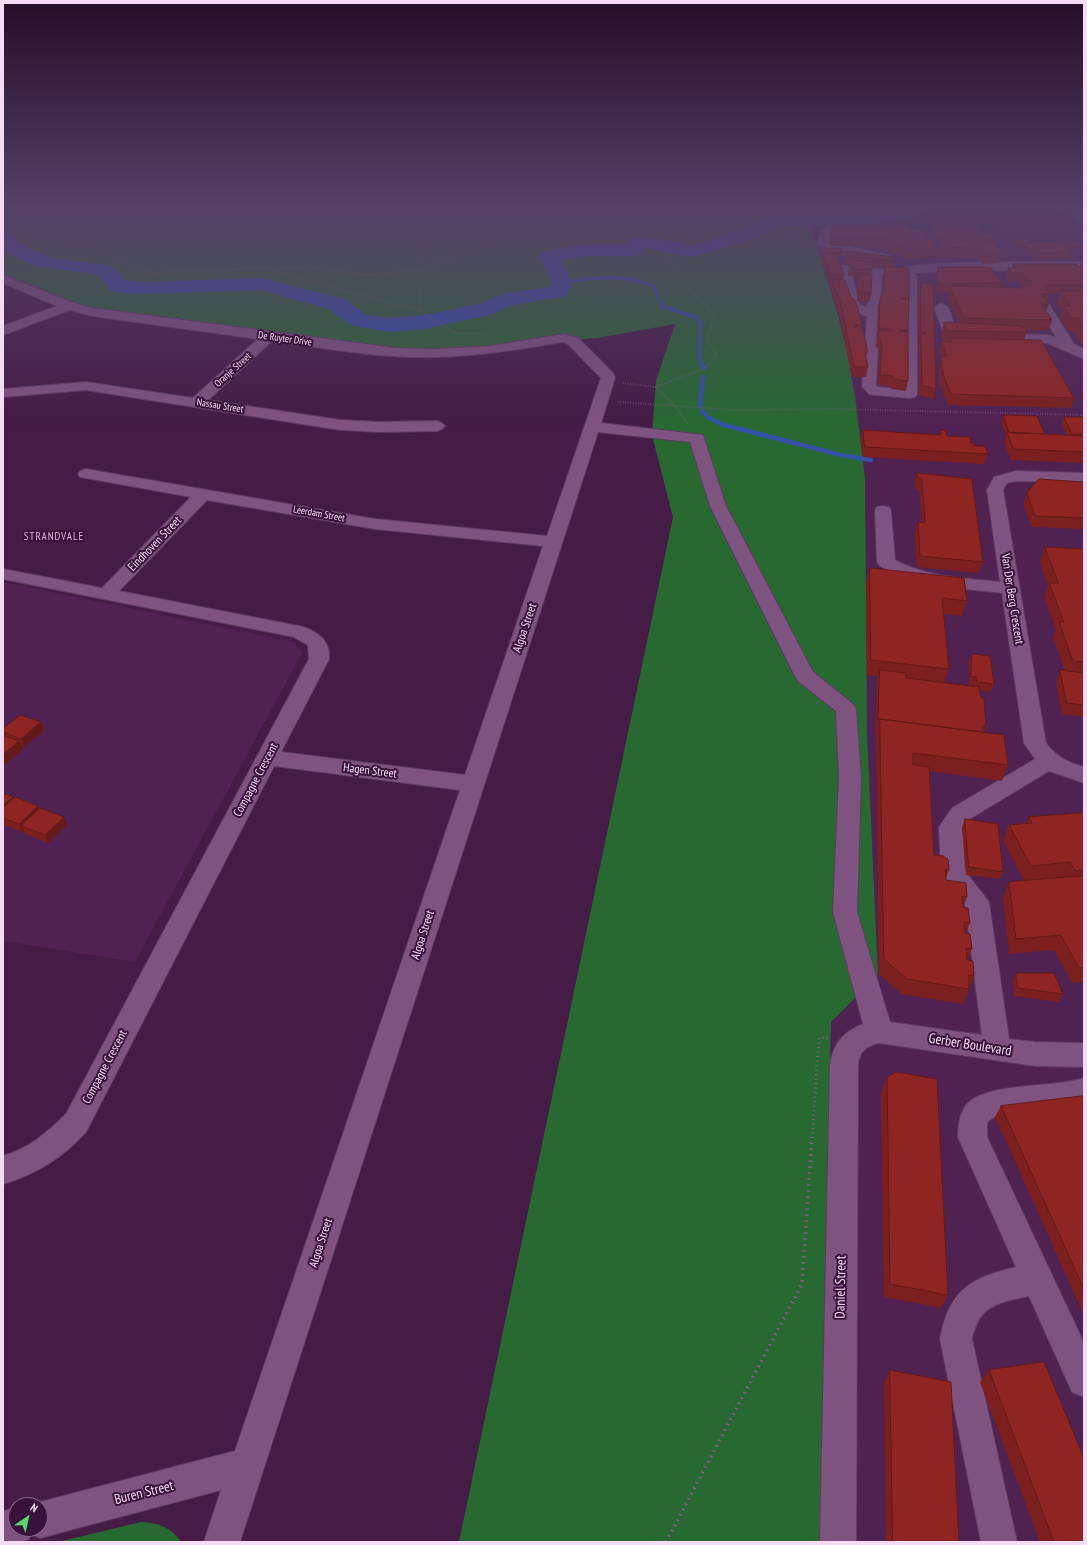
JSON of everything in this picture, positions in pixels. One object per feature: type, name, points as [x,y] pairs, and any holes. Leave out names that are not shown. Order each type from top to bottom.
[{"type":"street","name":"De Ruyter Drive","points":[[8,281],[69,306],[92,312],[358,349],[422,353],[490,350],[559,338],[573,341],[606,373],[605,391]]},
{"type":"street","points":[[847,281],[854,307],[873,314]]},
{"type":"street","points":[[875,281],[869,388],[877,391],[910,394],[911,281]]},
{"type":"street","points":[[3,332],[69,306]]},
{"type":"street","points":[[942,307],[950,332],[953,335],[1044,339],[1056,341],[1084,355]]},
{"type":"street","points":[[1044,307],[1068,347]]},
{"type":"street","name":"Oranje Street","points":[[196,403],[269,336]]},
{"type":"street","name":"Nassau Street","points":[[3,393],[81,385],[340,425],[380,427],[437,426]]},
{"type":"street","name":"Algoa Street","points":[[222,1542],[472,784],[605,391]]},
{"type":"street","points":[[593,427],[697,438],[718,506],[805,676],[846,710],[850,777],[845,912],[869,1034]]},
{"type":"street","name":"Leerdam Street","points":[[86,474],[375,524],[554,542]]},
{"type":"street","name":"Van Der Berg Crescent","points":[[1084,478],[1016,476],[1005,478],[997,483],[995,494],[1012,589],[1033,738],[1039,751],[1048,761],[1059,767],[1084,775]]},
{"type":"street","name":"Eindhoven Street","points":[[106,594],[203,494]]},
{"type":"street","points":[[883,510],[886,562],[896,569],[924,577],[1012,589]]},
{"type":"street","name":"Compagne Crescent","points":[[3,574],[292,630],[306,634],[316,641],[319,647],[319,659],[76,1123],[49,1150],[33,1160],[16,1167],[3,1170]]},
{"type":"street","name":"Hagen Street","points":[[267,758],[472,784]]},
{"type":"street","points":[[997,1049],[977,902],[954,874],[951,827],[960,814],[1048,761]]},
{"type":"street","name":"Gerber Boulevard","points":[[869,1034],[997,1049],[1081,1062]]},
{"type":"street","name":"Daniel Street","points":[[838,1542],[844,1065],[847,1049],[869,1034]]},
{"type":"street","points":[[1084,1090],[1078,1094],[993,1103],[979,1110],[974,1118],[972,1127],[973,1137],[1084,1380]]},
{"type":"street","points":[[999,1542],[956,1339],[956,1327],[966,1306],[977,1296],[991,1290],[1038,1278]]},
{"type":"street","name":"Buren Street","points":[[48,1518],[248,1465]]},
{"type":"path","points":[[311,281],[421,311],[453,332],[490,335]]},
{"type":"path","points":[[421,281],[421,311]]},
{"type":"path","points":[[605,391],[655,387],[706,368],[716,354],[707,338],[714,318],[702,300],[686,286],[683,281]]},
{"type":"path","points":[[655,387],[676,407],[697,438]]},
{"type":"path","points":[[605,391],[676,407],[737,410],[835,409],[1084,415]]},
{"type":"path","points":[[666,1542],[802,1284],[819,1038],[869,1034]]},
{"type":"shaded area","points":[[828,281],[1084,281],[1084,1542],[820,1542],[831,1022],[878,975],[867,731],[858,419],[838,315]]},
{"type":"shaded area","points":[[3,582],[294,642],[302,653],[135,962],[3,941]]},
{"type":"green space","points":[[20,281],[828,281],[838,315],[848,357],[856,403],[865,479],[867,731],[878,975],[831,1022],[820,1542],[459,1542],[673,517],[652,435],[656,381],[675,324],[597,338],[447,350],[395,349],[93,309],[71,303]]},
{"type":"green space","points":[[141,1522],[153,1523],[169,1529],[181,1542],[58,1542]]},
{"type":"building","points":[[833,281],[845,281],[851,298],[853,298],[857,305],[862,325],[855,325],[855,327],[862,327],[867,348],[867,353],[865,353],[868,367],[854,367],[841,305]]},
{"type":"building","points":[[858,281],[872,281],[871,293],[859,292]]},
{"type":"building","points":[[884,281],[909,281],[908,331],[899,330],[899,332],[908,332],[908,381],[893,379],[893,376],[880,375],[882,343],[880,343],[880,338],[878,337],[879,330],[892,331],[892,329],[879,328],[880,297],[882,297],[882,293],[884,293]]},
{"type":"building","points":[[939,281],[1001,281],[1002,283],[939,284]]},
{"type":"building","points":[[1029,281],[1084,281],[1081,285],[1044,285],[1049,294],[1042,294],[1049,304],[1041,304],[1052,320],[964,318],[949,286],[1023,288],[1021,285],[1032,285]]},
{"type":"building","points":[[921,283],[933,284],[936,389],[922,385],[921,334],[925,334],[925,332],[921,331]]},
{"type":"building","points":[[1078,287],[1084,287],[1084,329],[1078,318],[1071,318],[1064,306],[1070,306],[1060,291],[1081,291]]},
{"type":"building","points":[[944,322],[1020,326],[1027,332],[948,331]]},
{"type":"building","points":[[950,338],[1041,340],[1074,398],[951,394],[941,366],[941,356],[947,356],[941,342],[952,342]]},
{"type":"building","points":[[1003,415],[1037,416],[1045,434],[1010,433]]},
{"type":"building","points":[[1064,417],[1084,417],[1084,434],[1072,434]]},
{"type":"building","points":[[863,430],[941,435],[940,430],[946,431],[947,436],[969,437],[971,443],[974,443],[974,446],[985,446],[988,454],[865,447]]},
{"type":"building","points":[[1007,432],[1084,436],[1084,452],[1014,449]]},
{"type":"building","points":[[917,473],[972,479],[983,562],[920,556],[918,522],[925,523],[922,479],[918,478]]},
{"type":"building","points":[[1039,479],[1084,482],[1084,518],[1035,516],[1027,493]]},
{"type":"building","points":[[1045,547],[1084,549],[1084,662],[1073,661],[1059,622],[1064,622],[1049,583],[1058,583]]},
{"type":"building","points":[[870,568],[964,578],[967,601],[942,598],[949,669],[871,660]]},
{"type":"building","points":[[972,654],[990,656],[994,684],[977,682],[977,677],[971,677]]},
{"type":"building","points":[[880,670],[906,673],[906,678],[979,687],[981,698],[984,698],[986,726],[982,726],[982,732],[878,719]]},
{"type":"building","points":[[1060,670],[1084,673],[1084,705],[1067,703]]},
{"type":"building","points":[[20,715],[41,722],[21,739],[3,732],[3,729]]},
{"type":"building","points":[[880,719],[1004,735],[1008,765],[913,753],[913,765],[929,767],[934,855],[944,856],[948,859],[949,870],[945,870],[946,880],[966,883],[967,897],[962,896],[963,907],[968,908],[970,923],[964,922],[965,933],[970,934],[972,949],[966,948],[967,960],[973,961],[974,976],[969,975],[969,989],[907,979],[884,959]]},
{"type":"building","points":[[3,735],[19,741],[3,755]]},
{"type":"building","points":[[3,793],[13,797],[3,805]]},
{"type":"building","points":[[15,797],[38,806],[19,824],[3,818],[3,808]]},
{"type":"building","points":[[40,808],[64,817],[45,835],[21,826]]},
{"type":"building","points":[[1084,813],[1084,870],[1075,871],[1070,862],[1031,866],[1009,825],[1032,823],[1029,817]]},
{"type":"building","points":[[965,819],[998,824],[1003,872],[969,867]]},
{"type":"building","points":[[1084,876],[1084,967],[1079,968],[1061,935],[1016,939],[1009,882]]},
{"type":"building","points":[[1016,973],[1054,973],[1063,994],[1018,988]]},
{"type":"building","points":[[896,1072],[937,1079],[948,1295],[890,1284],[887,1078]]},
{"type":"building","points":[[1084,1096],[1084,1289],[1001,1106]]},
{"type":"building","points":[[1044,1362],[1084,1458],[1084,1542],[1054,1542],[989,1370]]},
{"type":"building","points":[[890,1370],[951,1382],[959,1542],[893,1542]]},
{"type":"waterway","points":[[114,281],[119,286],[138,288],[261,284],[337,304],[359,320],[389,325],[424,322],[484,309],[507,299],[559,292],[562,281]]},
{"type":"waterway","points":[[562,282],[570,281]]},
{"type":"waterway","points":[[636,281],[655,287],[661,306],[695,317],[701,322],[699,358],[703,366]]},
{"type":"waterway","points":[[700,406],[703,377]]},
{"type":"waterway","points":[[702,411],[709,418],[724,425],[841,455],[871,460]]},
{"type":"district","name":"STRANDVALE","points":[[54,537]]}]
